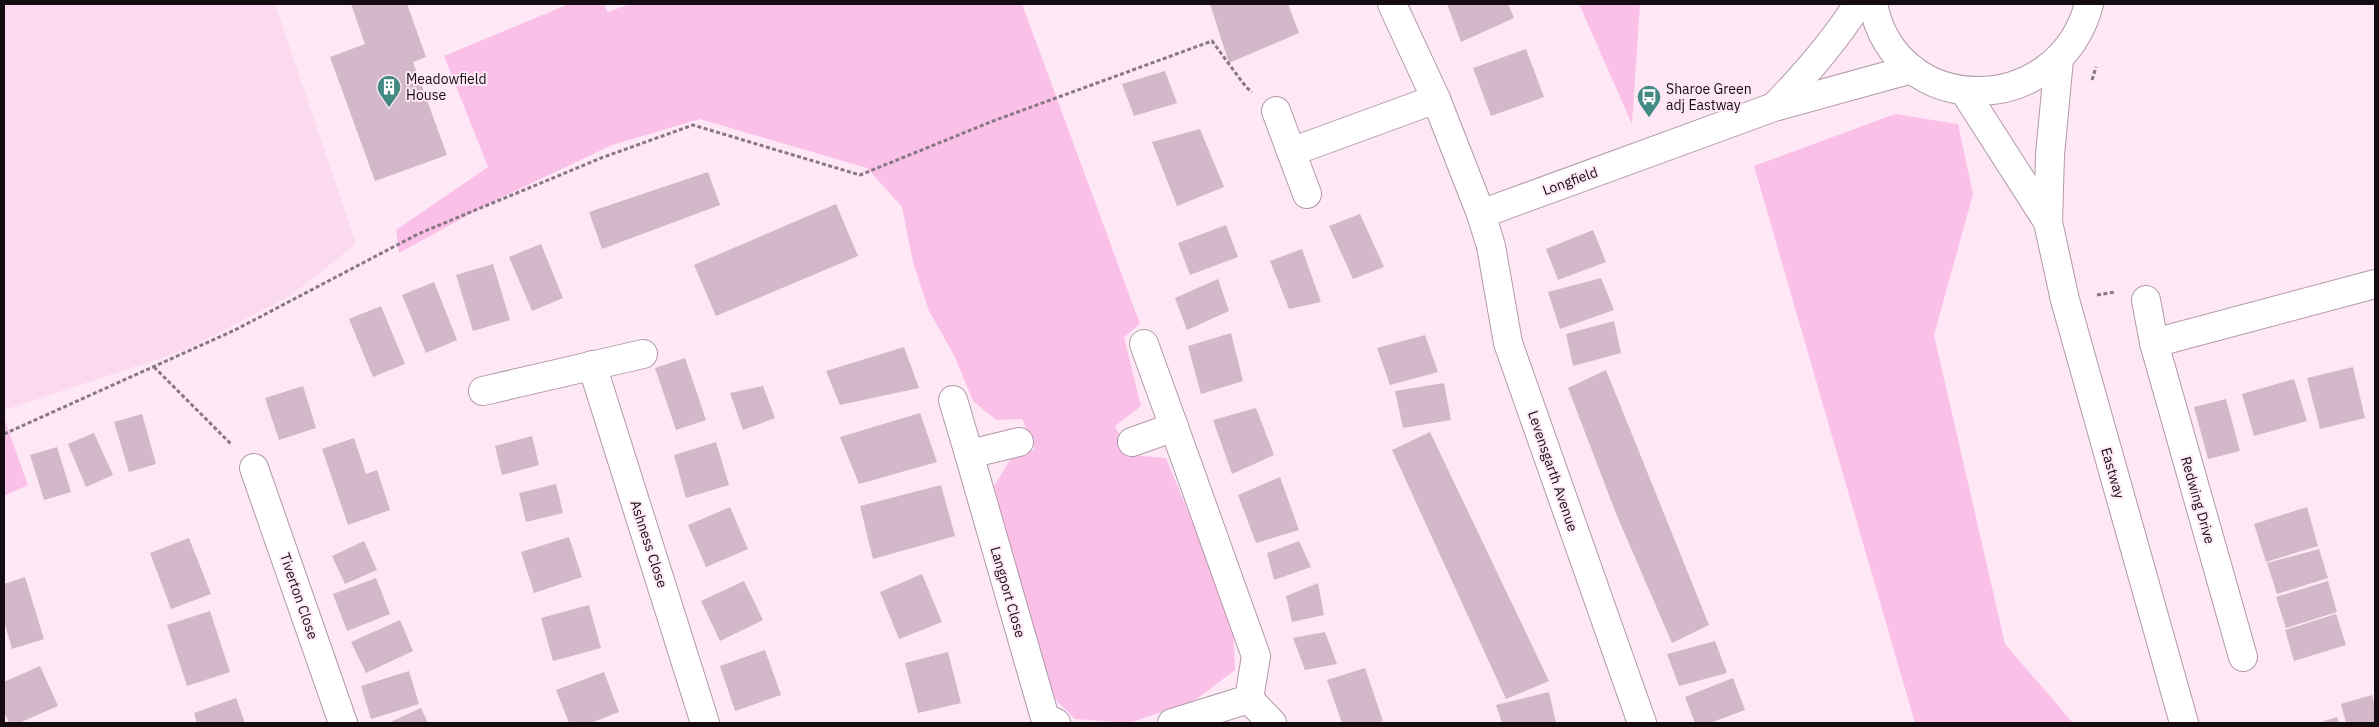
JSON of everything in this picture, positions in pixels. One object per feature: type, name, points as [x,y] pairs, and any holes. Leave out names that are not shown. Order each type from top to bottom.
[{"type":"street","points":[[1392,4],[1436,99],[1481,214]]},
{"type":"street","name":"Longfield","points":[[1774,107],[1810,69],[1841,31],[1858,4]]},
{"type":"street","points":[[1873,4],[1876,17],[1890,46],[1912,69],[1936,83],[1964,91],[1999,91],[2031,80],[2060,59],[2076,37],[2088,4]]},
{"type":"street","name":"Eastway","points":[[2060,59],[2050,155],[2048,222],[2066,300],[2184,723]]},
{"type":"street","name":"Longfield","points":[[1481,214],[1774,107],[1912,69]]},
{"type":"street","name":"Eastway","points":[[1964,91],[2048,222]]},
{"type":"street","points":[[1291,152],[1436,99]]},
{"type":"street","points":[[1276,111],[1306,194]]},
{"type":"street","name":"Levensgarth Avenue","points":[[1481,214],[1490,246],[1508,343],[1642,723]]},
{"type":"street","points":[[2154,343],[2375,284]]},
{"type":"street","name":"Redwing Drive","points":[[2146,300],[2154,343],[2243,657]]},
{"type":"street","points":[[1144,344],[1256,656],[1249,699]]},
{"type":"street","points":[[482,391],[643,354]]},
{"type":"street","name":"Ashness Close","points":[[592,365],[705,723]]},
{"type":"street","name":"Langport Close","points":[[953,400],[1045,718],[1056,723]]},
{"type":"street","points":[[1132,442],[1174,427]]},
{"type":"street","points":[[969,454],[1019,442]]},
{"type":"street","name":"Tiverton Close","points":[[254,468],[344,723]]},
{"type":"street","points":[[1172,723],[1249,699]]},
{"type":"street","points":[[1249,699],[1272,723]]},
{"type":"path","points":[[4,434],[235,330],[418,234],[601,158],[693,125],[860,175],[993,121],[1212,41],[1246,87],[1276,111]]},
{"type":"path","points":[[2066,300],[2129,290],[2146,300]]},
{"type":"path","points":[[154,367],[254,468]]},
{"type":"shaded area","points":[[4,4],[275,4],[356,244],[292,295],[185,350],[4,410]]},
{"type":"shaded area","points":[[569,4],[603,4],[608,12],[630,4],[1022,4],[1140,324],[1124,337],[1141,406],[1115,426],[1131,455],[1166,458],[1233,620],[1235,670],[1194,701],[1129,723],[1075,719],[1052,696],[994,486],[1013,455],[1035,450],[1022,419],[996,420],[973,401],[954,355],[929,311],[913,262],[902,207],[867,168],[700,119],[612,145],[490,203],[399,253],[396,230],[488,167],[444,56]]},
{"type":"shaded area","points":[[1579,4],[1640,4],[1632,124]]},
{"type":"shaded area","points":[[1895,114],[1958,124],[1973,194],[1934,335],[2005,644],[2073,723],[1915,723],[1754,166]]},
{"type":"shaded area","points":[[4,418],[28,485],[4,496]]},
{"type":"building","name":"Meadowfield House","points":[[351,4],[407,4],[426,57],[413,62],[447,155],[375,181],[330,57],[365,44]]},
{"type":"building","points":[[1210,4],[1288,4],[1299,33],[1229,63]]},
{"type":"building","points":[[1447,4],[1508,4],[1514,18],[1461,42]]},
{"type":"building","points":[[1526,49],[1544,97],[1491,116],[1473,68]]},
{"type":"building","points":[[1165,71],[1177,103],[1134,116],[1122,84]]},
{"type":"building","points":[[1200,129],[1224,187],[1177,206],[1152,142]]},
{"type":"building","points":[[708,172],[720,205],[602,249],[589,212]]},
{"type":"building","points":[[836,204],[858,256],[716,316],[694,265]]},
{"type":"building","points":[[1360,214],[1384,267],[1353,279],[1329,226]]},
{"type":"building","points":[[1226,225],[1238,257],[1190,275],[1178,243]]},
{"type":"building","points":[[1593,230],[1606,262],[1558,280],[1546,249]]},
{"type":"building","points":[[541,244],[563,298],[532,311],[509,257]]},
{"type":"building","points":[[1302,249],[1321,302],[1289,309],[1270,261]]},
{"type":"building","points":[[493,264],[510,320],[473,331],[456,275]]},
{"type":"building","points":[[1601,278],[1614,310],[1560,329],[1548,292]]},
{"type":"building","points":[[1218,279],[1229,311],[1187,330],[1175,298]]},
{"type":"building","points":[[434,282],[457,340],[426,353],[402,295]]},
{"type":"building","points":[[381,306],[405,364],[373,377],[349,319]]},
{"type":"building","points":[[1614,321],[1621,353],[1573,366],[1566,334]]},
{"type":"building","points":[[1231,333],[1243,381],[1201,394],[1188,346]]},
{"type":"building","points":[[1425,335],[1438,372],[1390,385],[1377,348]]},
{"type":"building","points":[[904,347],[919,388],[840,405],[826,371]]},
{"type":"building","points":[[685,358],[706,420],[676,430],[655,368]]},
{"type":"building","points":[[2353,367],[2365,418],[2320,429],[2307,378]]},
{"type":"building","points":[[1606,370],[1709,625],[1672,643],[1617,516],[1568,388]]},
{"type":"building","points":[[2294,379],[2307,421],[2254,436],[2242,394]]},
{"type":"building","points":[[1444,383],[1451,420],[1403,428],[1395,391]]},
{"type":"building","points":[[303,386],[316,428],[279,440],[265,398]]},
{"type":"building","points":[[763,386],[775,418],[743,430],[730,393]]},
{"type":"building","points":[[2226,399],[2240,451],[2208,459],[2194,407]]},
{"type":"building","points":[[1256,408],[1274,455],[1232,474],[1213,420]]},
{"type":"building","points":[[920,413],[937,462],[859,484],[840,437]]},
{"type":"building","points":[[142,414],[156,464],[129,472],[114,422]]},
{"type":"building","points":[[1430,432],[1549,681],[1506,699],[1392,450]]},
{"type":"building","points":[[94,433],[113,475],[86,487],[68,444]]},
{"type":"building","points":[[532,436],[539,465],[502,475],[495,446]]},
{"type":"building","points":[[354,438],[366,474],[377,470],[390,510],[348,525],[322,449]]},
{"type":"building","points":[[716,442],[729,485],[686,498],[674,455]]},
{"type":"building","points":[[57,447],[71,492],[44,500],[30,455]]},
{"type":"building","points":[[1280,477],[1299,530],[1256,543],[1238,495]]},
{"type":"building","points":[[556,484],[563,513],[526,522],[519,493]]},
{"type":"building","points":[[941,485],[955,536],[873,559],[860,506]]},
{"type":"building","points":[[730,507],[748,549],[706,567],[688,525]]},
{"type":"building","points":[[2307,507],[2318,546],[2266,562],[2254,524]]},
{"type":"building","points":[[569,537],[582,577],[534,593],[521,552]]},
{"type":"building","points":[[189,538],[211,594],[171,609],[150,553]]},
{"type":"building","points":[[364,541],[377,570],[345,584],[332,556]]},
{"type":"building","points":[[1299,541],[1311,567],[1274,580],[1267,553]]},
{"type":"building","points":[[2319,549],[2328,578],[2277,594],[2267,563]]},
{"type":"building","points":[[922,574],[942,622],[899,639],[880,592]]},
{"type":"building","points":[[25,577],[44,639],[12,649],[4,621],[4,584]]},
{"type":"building","points":[[376,578],[390,614],[347,631],[333,594]]},
{"type":"building","points":[[744,581],[763,620],[720,641],[701,601]]},
{"type":"building","points":[[2328,581],[2337,612],[2286,628],[2276,597]]},
{"type":"building","points":[[1318,583],[1324,615],[1292,622],[1286,596]]},
{"type":"building","points":[[589,605],[601,648],[553,661],[541,618]]},
{"type":"building","points":[[210,611],[230,672],[187,686],[167,625]]},
{"type":"building","points":[[2336,614],[2346,645],[2294,661],[2285,630]]},
{"type":"building","points":[[400,620],[413,651],[366,673],[351,642]]},
{"type":"building","points":[[1325,632],[1337,664],[1305,670],[1293,638]]},
{"type":"building","points":[[1715,641],[1727,673],[1679,686],[1667,654]]},
{"type":"building","points":[[765,650],[781,695],[735,711],[720,666]]},
{"type":"building","points":[[948,652],[961,703],[918,713],[905,663]]},
{"type":"building","points":[[40,666],[58,706],[19,723],[9,723],[4,712],[4,682]]},
{"type":"building","points":[[1365,668],[1383,721],[1376,723],[1342,723],[1327,680]]},
{"type":"building","points":[[409,671],[419,704],[371,719],[361,686]]},
{"type":"building","points":[[604,672],[619,712],[591,723],[569,723],[556,690]]},
{"type":"building","points":[[1733,678],[1745,710],[1710,723],[1695,723],[1685,697]]},
{"type":"building","points":[[1549,692],[1556,723],[1502,723],[1496,705]]},
{"type":"building","points":[[2372,695],[2375,706],[2375,723],[2346,723],[2341,704]]},
{"type":"building","points":[[236,698],[245,723],[197,723],[194,713]]},
{"type":"building","points":[[421,708],[428,723],[388,723]]},
{"type":"building","points":[[2337,717],[2339,723],[2318,723]]},
{"type":"place","name":"Meadowfield House","points":[[389,108]]},
{"type":"place","name":"Sharoe Green adj Eastway","points":[[1649,118]]}]
